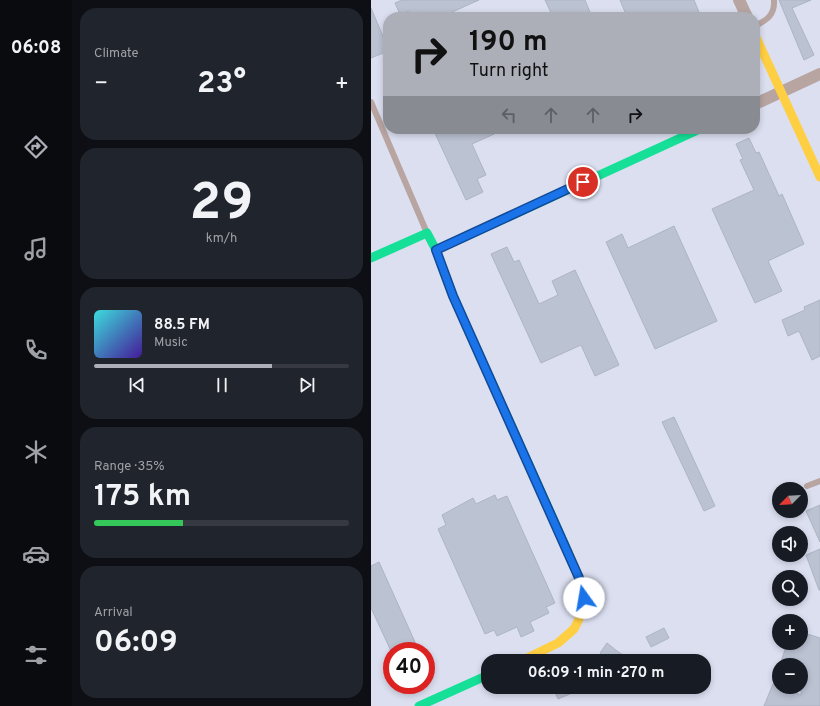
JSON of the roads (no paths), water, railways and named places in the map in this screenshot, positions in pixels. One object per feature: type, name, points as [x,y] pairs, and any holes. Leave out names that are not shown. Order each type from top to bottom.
[{"type":"street","points":[[739,0],[745,12]]},
{"type":"street","points":[[760,46],[820,177]]},
{"type":"street","points":[[760,102],[820,74]]},
{"type":"street","points":[[436,250],[689,134]]},
{"type":"street","points":[[371,258],[427,233],[436,250],[456,303],[584,589],[583,606],[579,620],[570,634],[560,644],[537,654]]},
{"type":"street","points":[[419,706],[481,678]]},
{"type":"lane","points":[[760,24],[767,21],[772,14],[774,6],[773,0]]},
{"type":"lane","points":[[371,102],[383,130]]},
{"type":"lane","points":[[385,134],[427,233]]},
{"type":"lane","points":[[808,486],[820,480]]}]
